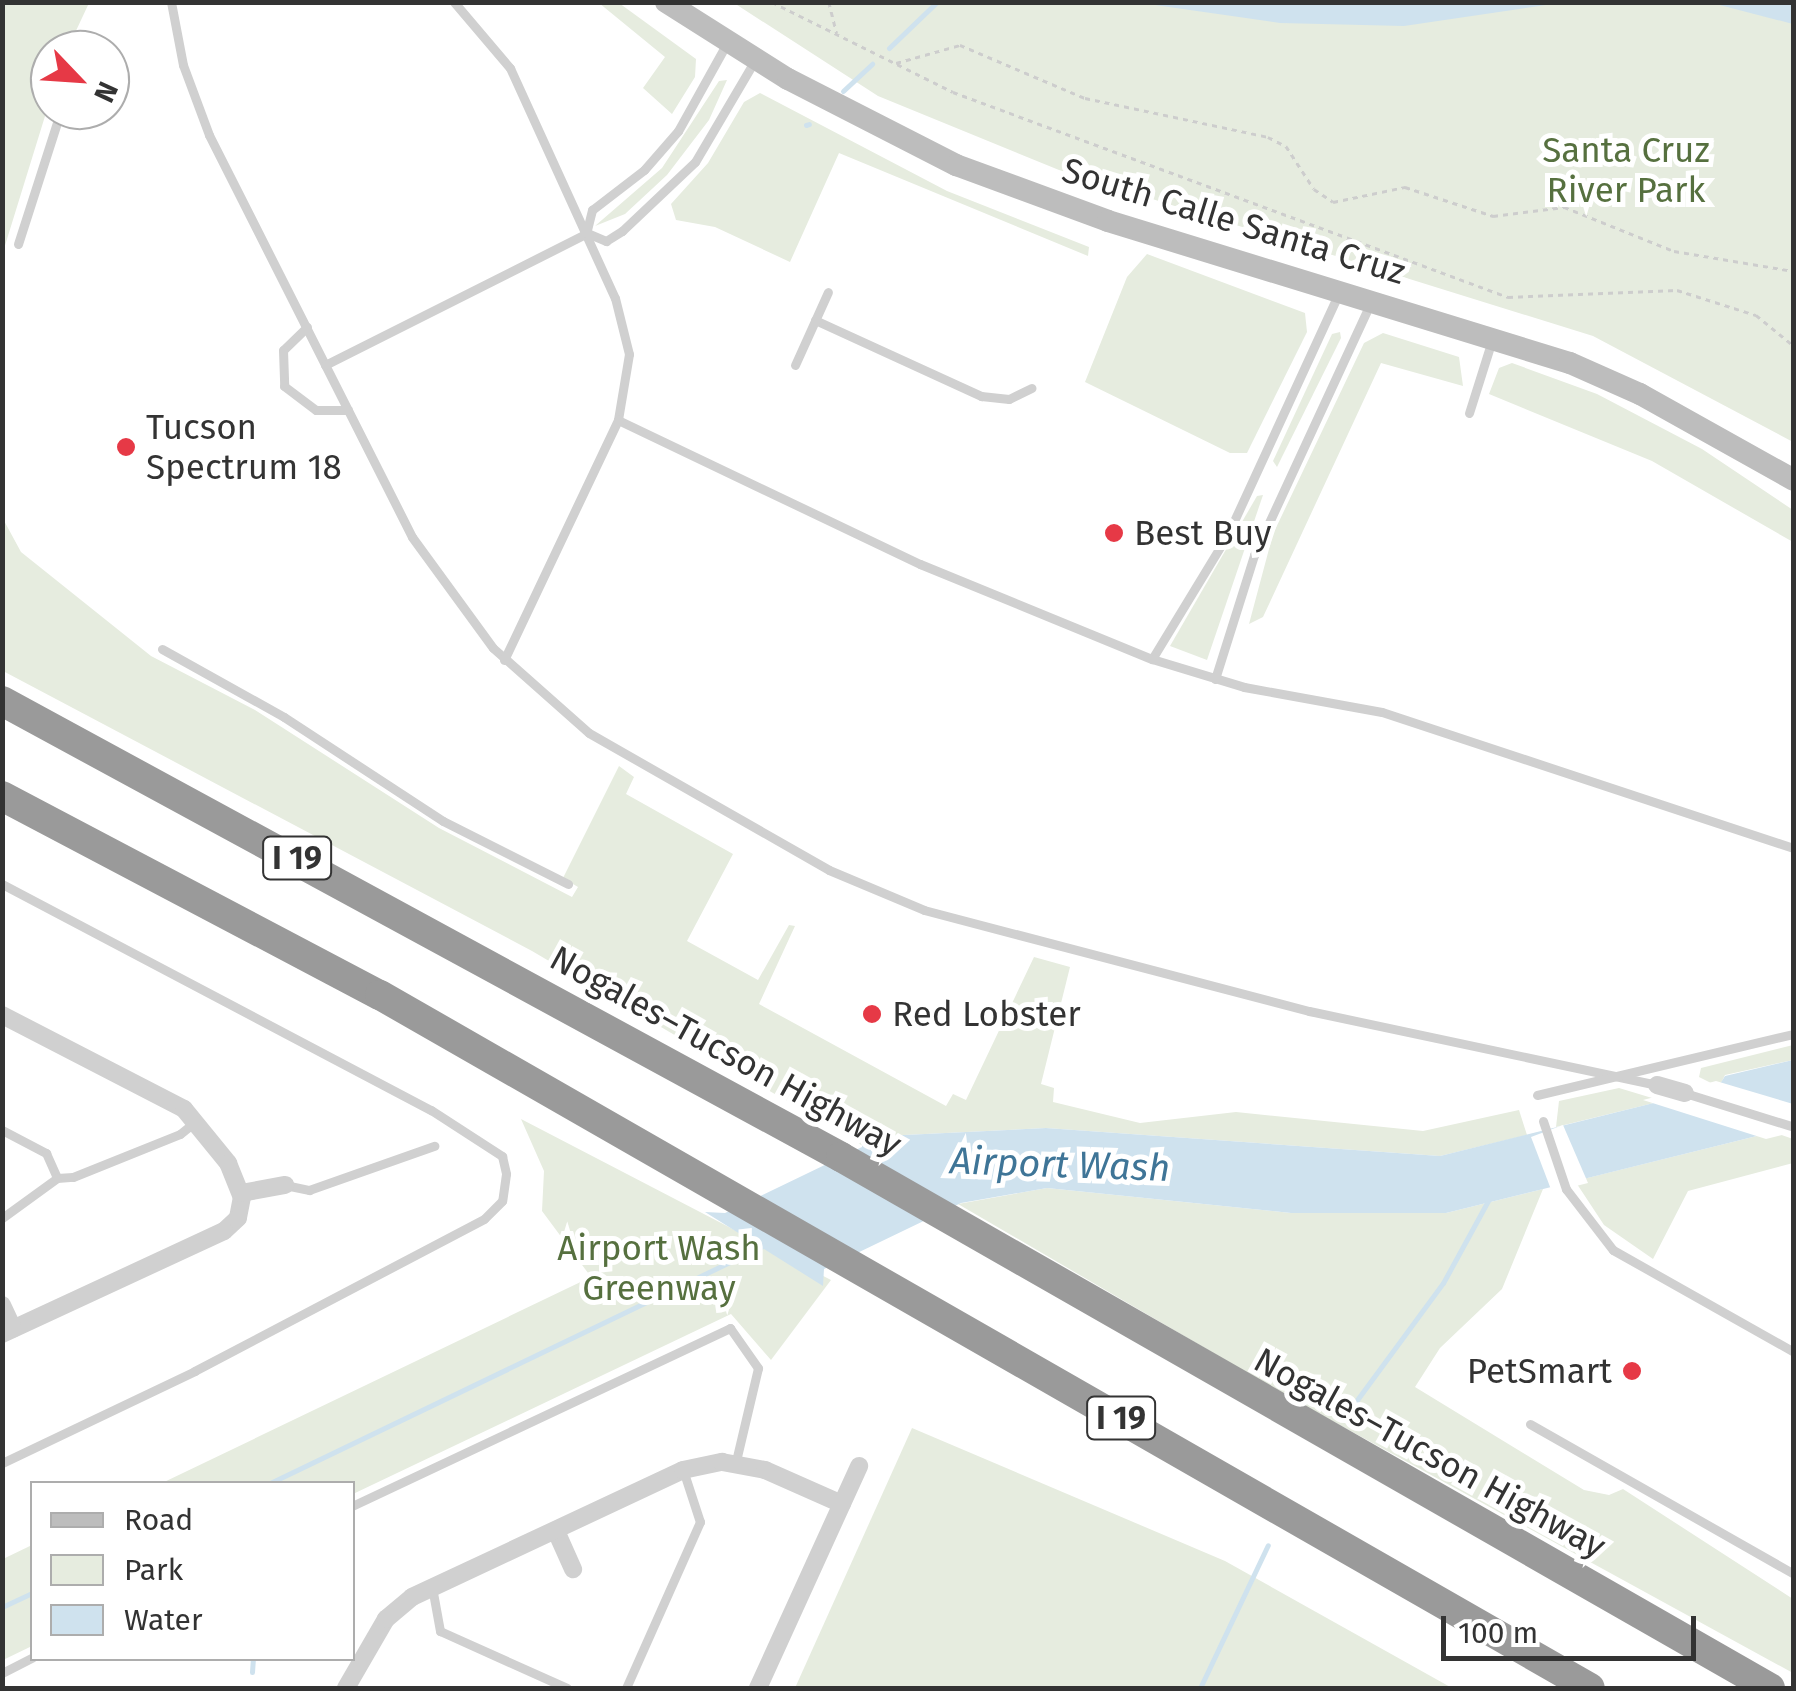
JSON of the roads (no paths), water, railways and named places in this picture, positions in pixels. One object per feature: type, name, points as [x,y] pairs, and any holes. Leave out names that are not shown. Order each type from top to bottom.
[{"type":"highway","name":"Nogales–Tucson Highway","points":[[2,701],[841,1157],[1770,1688]]},
{"type":"highway","name":"I 19","points":[[2,796],[380,995],[1590,1688]]},
{"type":"highway","points":[[1371,1462],[1794,1684]]},
{"type":"highway","points":[[1398,1577],[1563,1688]]},
{"type":"street","name":"South Calle Santa Cruz","points":[[666,2],[755,60],[956,165],[1074,210],[1492,337],[1618,384],[1794,480]]},
{"type":"street","points":[[2,1015],[196,1120],[242,1195],[238,1218],[224,1231],[8,1332],[2,1305]]},
{"type":"street","points":[[1657,1084],[1685,1092]]},
{"type":"street","points":[[242,1195],[285,1185]]},
{"type":"street","points":[[346,1688],[386,1619],[432,1587],[683,1470],[735,1464],[765,1470],[842,1504]]},
{"type":"street","points":[[758,1688],[859,1466]]},
{"type":"street","points":[[556,1531],[573,1569]]},
{"type":"lane","points":[[170,2],[198,110],[424,557],[504,660],[567,716],[636,764],[828,870],[902,902],[1327,1016],[1657,1084]]},
{"type":"lane","points":[[454,2],[510,68],[586,233],[628,340],[630,369],[618,420],[504,660]]},
{"type":"lane","points":[[586,233],[592,210],[644,170],[678,131],[727,43]]},
{"type":"lane","points":[[325,364],[586,233],[606,241],[667,193],[709,143],[755,60]]},
{"type":"lane","points":[[18,244],[55,130]]},
{"type":"lane","points":[[1152,658],[1228,534],[1340,291]]},
{"type":"lane","points":[[795,365],[828,292]]},
{"type":"lane","points":[[1214,680],[1254,555],[1372,301]]},
{"type":"lane","points":[[815,320],[981,396],[1009,399],[1032,388]]},
{"type":"lane","points":[[307,327],[282,350],[284,386],[316,410],[348,410]]},
{"type":"lane","points":[[1469,413],[1492,337]]},
{"type":"lane","points":[[618,420],[909,560],[1152,658],[1214,680],[1396,716],[1794,848]]},
{"type":"lane","points":[[162,648],[284,717],[443,821],[568,884]]},
{"type":"lane","points":[[2,884],[430,1110],[502,1156],[506,1174],[502,1201],[484,1219],[196,1371],[2,1462]]},
{"type":"lane","points":[[1538,1095],[1616,1073],[1794,1034]]},
{"type":"lane","points":[[1685,1092],[1794,1127]]},
{"type":"lane","points":[[2,1218],[57,1178],[180,1134],[196,1120]]},
{"type":"lane","points":[[1544,1120],[1575,1205],[1632,1264],[1794,1352]]},
{"type":"lane","points":[[2,1130],[46,1153],[57,1178]]},
{"type":"lane","points":[[285,1185],[308,1190],[434,1146]]},
{"type":"lane","points":[[355,1505],[730,1328],[758,1368],[735,1464]]},
{"type":"lane","points":[[1530,1424],[1794,1574]]},
{"type":"lane","points":[[626,1688],[700,1522],[683,1470]]},
{"type":"lane","points":[[432,1587],[440,1632],[567,1688]]},
{"type":"lane","points":[[2,1673],[30,1659]]},
{"type":"water","points":[[1141,3],[1559,3],[1404,26],[1280,23]]},
{"type":"water","points":[[1712,3],[1793,3],[1793,24]]},
{"type":"water","points":[[1793,1060],[1793,1127],[1446,1213],[1291,1213],[1047,1188],[961,1203],[824,1269],[823,1286],[705,1212],[725,1213],[862,1147],[863,1137],[1046,1128],[1440,1156],[1718,1087],[1725,1076]]},
{"type":"waterway","points":[[889,48],[937,2]]},
{"type":"waterway","points":[[843,91],[872,64]]},
{"type":"waterway","points":[[1354,1404],[1443,1283],[1489,1199]]},
{"type":"waterway","name":"Airport Wash","points":[[274,1481],[765,1245]]},
{"type":"waterway","points":[[1200,1688],[1268,1545]]},
{"type":"waterway","name":"Airport Wash","points":[[2,1607],[30,1594]]},
{"type":"waterway","points":[[252,1672],[253,1661]]},
{"type":"place","name":"Tucson Spectrum 18","points":[[126,447]]},
{"type":"place","name":"Best Buy","points":[[1114,533]]},
{"type":"place","name":"Red Lobster","points":[[872,1014]]},
{"type":"place","name":"PetSmart","points":[[1632,1371]]},
{"type":"park label","name":"Santa Cruz River Park","points":[[1626,170]]},
{"type":"park label","name":"Airport Wash Greenway","points":[[659,1268]]}]
